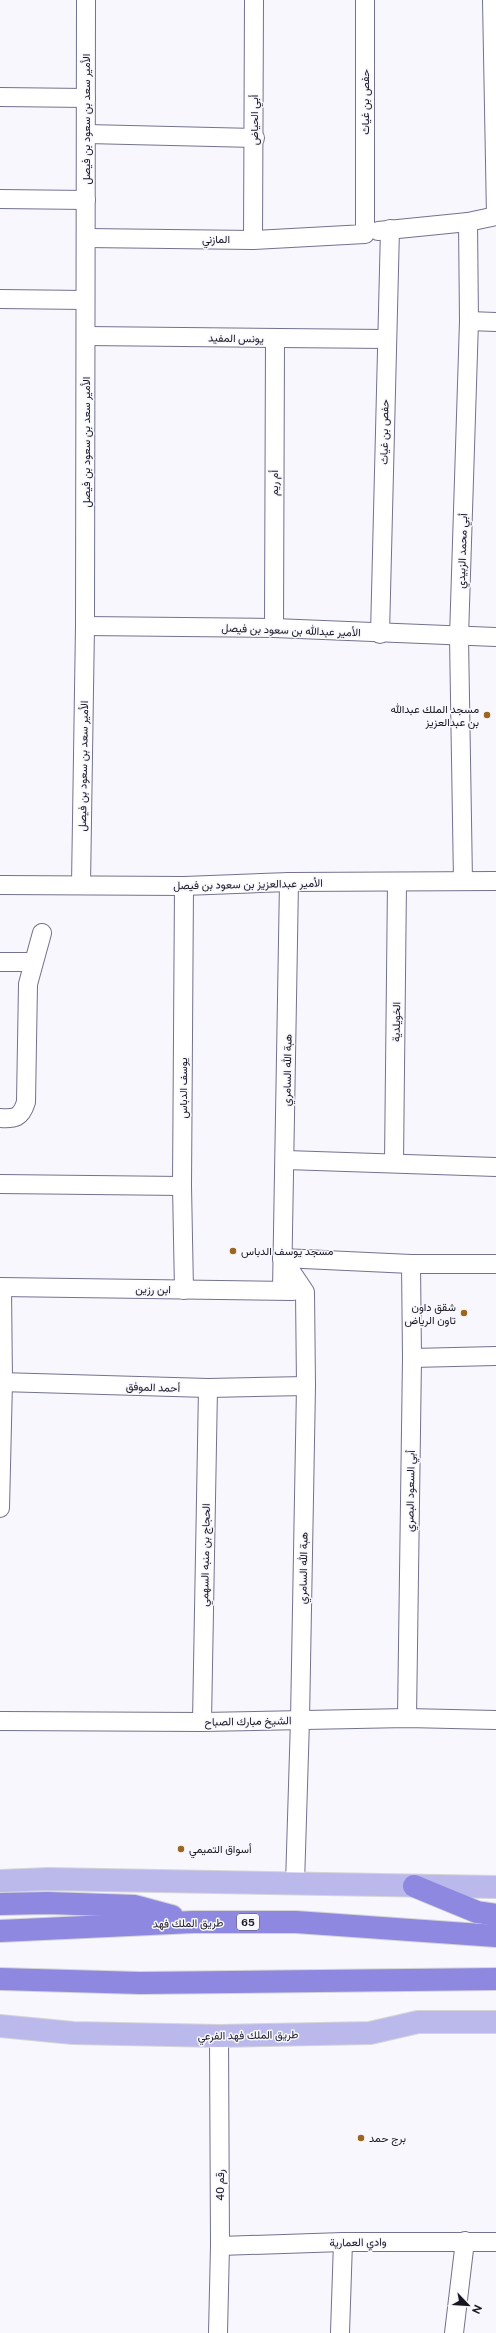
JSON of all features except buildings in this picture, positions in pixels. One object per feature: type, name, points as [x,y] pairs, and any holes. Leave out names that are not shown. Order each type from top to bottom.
[{"type":"highway","points":[[414,1886],[477,1912],[496,1915]]},
{"type":"highway","points":[[0,1904],[48,1903],[135,1906],[193,1922]]},
{"type":"highway","name":"طريق الملك فهد","points":[[0,1932],[193,1922],[296,1922],[496,1936]]},
{"type":"highway","points":[[0,1979],[140,1983],[496,1979]]},
{"type":"highway","points":[[0,1990],[17,1989],[56,1980]]},
{"type":"main road","points":[[0,1881],[48,1879],[496,1887]]},
{"type":"main road","name":"طريق الملك فهد الفرعي","points":[[0,2026],[73,2033],[219,2036],[370,2033],[418,2022],[496,2022]]},
{"type":"main road","points":[[0,2033],[73,2033]]},
{"type":"street","name":"الأمير سعد بن سعود بن فيصل","points":[[81,885],[85,626],[85,300],[87,134],[86,0]]},
{"type":"street","name":"أبي الحياض","points":[[253,240],[255,138],[254,0]]},
{"type":"street","name":"حفص بن غياث","points":[[365,0],[365,234]]},
{"type":"street","points":[[365,234],[390,229],[468,222],[496,216],[492,0]]},
{"type":"street","points":[[0,97],[86,98]]},
{"type":"street","points":[[87,134],[255,138]]},
{"type":"street","points":[[0,199],[86,200]]},
{"type":"street","name":"أبي محمد الزبيدي","points":[[463,881],[459,637],[469,321],[468,222]]},
{"type":"street","name":"حفص بن غياث","points":[[380,634],[386,339],[390,229]]},
{"type":"street","name":"المازني","points":[[86,238],[253,240],[365,234]]},
{"type":"street","points":[[0,299],[85,300]]},
{"type":"street","points":[[469,321],[496,322]]},
{"type":"street","name":"يونس المفيد","points":[[86,336],[386,339]]},
{"type":"street","name":"أم ريم","points":[[274,628],[275,338]]},
{"type":"street","name":"الأمير عبدالله بن سعود بن فيصل","points":[[85,626],[274,628],[380,634],[496,637]]},
{"type":"street","name":"الأمير عبدالعزيز بن سعود بن فيصل","points":[[0,886],[184,886],[289,882],[496,881]]},
{"type":"street","name":"هبة الله السامري","points":[[282,1290],[286,1160],[289,882]]},
{"type":"street","name":"الخويلدية","points":[[394,1163],[397,882]]},
{"type":"street","name":"يوسف الدباس","points":[[184,886],[182,1186],[184,1290]]},
{"type":"street","points":[[0,1118],[14,1119],[23,1114],[26,1102],[28,984],[42,933]]},
{"type":"street","points":[[0,962],[33,962]]},
{"type":"street","points":[[286,1160],[496,1167]]},
{"type":"street","points":[[0,1184],[182,1186]]},
{"type":"street","points":[[282,1258],[411,1264],[496,1264]]},
{"type":"street","points":[[282,1258],[305,1292]]},
{"type":"street","name":"أبي السعود البصري","points":[[407,1718],[412,1358],[411,1264]]},
{"type":"street","points":[[0,1508],[1,1287]]},
{"type":"street","name":"ابن رزين","points":[[1,1287],[282,1290],[305,1292]]},
{"type":"street","name":"هبة الله السامري","points":[[295,1884],[300,1720],[306,1386],[305,1292]]},
{"type":"street","points":[[412,1358],[496,1356]]},
{"type":"street","name":"أحمد الموفق","points":[[1,1382],[208,1388],[306,1386]]},
{"type":"street","name":"الحجاج بن منبه السهمي","points":[[202,1722],[208,1388]]},
{"type":"street","name":"الشيخ مبارك الصباح","points":[[0,1721],[202,1722],[407,1718],[496,1720]]},
{"type":"street","name":"رقم 40","points":[[218,2333],[220,2246],[219,2036]]},
{"type":"street","points":[[454,2333],[465,2241]]},
{"type":"street","points":[[340,2333],[343,2242]]},
{"type":"street","name":"وادي العمارية","points":[[220,2246],[343,2242],[496,2242]]},
{"type":"place","name":"مسجد الملك عبدالله بن عبدالعزيز","points":[[487,715]]},
{"type":"place","name":"مسجد يوسف الدباس","points":[[233,1251]]},
{"type":"place","name":"شقق داون تاون الرياض","points":[[464,1313]]},
{"type":"place","name":"أسواق التميمي","points":[[181,1849]]},
{"type":"place","name":"برج حمد","points":[[361,2138]]}]
